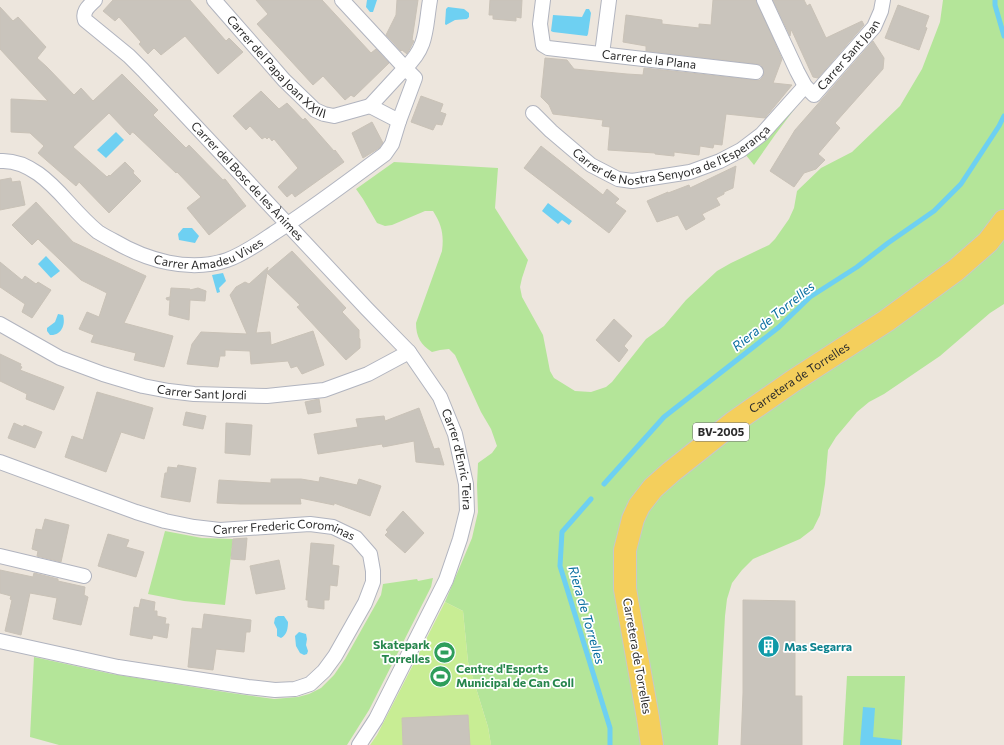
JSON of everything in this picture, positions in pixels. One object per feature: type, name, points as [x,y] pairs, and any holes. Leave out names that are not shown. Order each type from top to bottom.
[{"type":"main road","name":"Carretera de Torrelles","points":[[652,745],[626,589],[625,550],[633,518],[639,506],[653,488],[671,472],[734,422],[793,381],[886,321],[956,270],[988,242],[1004,222]]},
{"type":"street","name":"Carrer del Bosc de les Ànimes","points":[[95,0],[85,10],[83,14],[85,20],[129,56],[153,80],[287,225],[409,352]]},
{"type":"street","name":"Carrer del Papa Joan XXIII","points":[[214,0],[284,80],[314,110],[334,116],[370,106]]},
{"type":"street","points":[[342,0],[405,68]]},
{"type":"street","points":[[399,121],[370,106],[414,60],[422,46],[430,0]]},
{"type":"street","name":"Carrer de la Plana","points":[[543,0],[540,24],[542,45],[548,48],[756,72]]},
{"type":"street","points":[[602,54],[609,0]]},
{"type":"street","points":[[764,0],[805,86]]},
{"type":"street","name":"Carrer Sant Joan","points":[[805,86],[814,96],[874,28],[883,0]]},
{"type":"street","name":"Carrer Amadeu Vives","points":[[0,161],[22,165],[38,173],[51,184],[98,232],[124,247],[154,260],[182,264],[203,264],[226,260],[248,250],[287,225],[385,154],[392,144],[399,121],[416,78],[405,68]]},
{"type":"street","name":"Carrer de Nostra Senyora de l'Esperança","points":[[533,113],[551,131],[591,165],[618,179],[632,181],[690,172],[720,161],[741,150],[762,134],[805,86]]},
{"type":"street","name":"Carrer Sant Jordi","points":[[0,324],[60,358],[103,374],[143,386],[194,394],[268,396],[324,390],[368,374],[409,352]]},
{"type":"street","name":"Carrer d'Enric Teira","points":[[359,745],[376,719],[446,580],[460,539],[467,511],[466,484],[455,434],[440,397],[409,352]]},
{"type":"street","name":"Carrer Frederic Corominas","points":[[0,462],[136,512],[165,521],[194,527],[220,530],[310,524],[333,527],[356,538],[370,554],[373,571],[373,582],[365,603],[335,656],[324,671],[310,684],[295,689],[275,690],[248,687],[118,667],[0,641]]},
{"type":"street","points":[[0,556],[84,576]]},
{"type":"green space","points":[[943,0],[1004,0],[1004,304],[990,313],[940,356],[884,394],[869,402],[857,412],[836,437],[828,450],[820,515],[813,529],[800,539],[753,559],[732,583],[727,599],[725,616],[718,745],[491,745],[488,727],[468,662],[463,611],[445,602],[472,538],[478,512],[478,463],[492,453],[497,446],[491,429],[481,412],[455,355],[449,349],[432,352],[422,343],[418,336],[416,323],[442,251],[442,230],[436,216],[433,211],[425,211],[392,225],[385,226],[377,223],[356,189],[394,162],[498,168],[495,208],[528,260],[520,287],[522,297],[543,335],[550,371],[554,378],[575,391],[591,392],[606,387],[612,382],[646,339],[664,326],[686,300],[717,271],[769,245],[789,219],[794,208],[797,191],[821,168],[852,152],[900,106],[922,69],[940,22]]},
{"type":"green space","points":[[797,104],[754,165],[745,154],[761,144]]},
{"type":"green space","points":[[165,531],[202,538],[233,539],[225,605],[184,601],[148,594]]},
{"type":"green space","points":[[433,578],[431,587],[369,710],[347,745],[59,745],[30,737],[34,657],[112,674],[231,693],[274,699],[298,697],[309,694],[321,688],[334,675],[345,659],[381,595],[383,584]]},
{"type":"green space","name":"Centre d'Esports Municipal de Can Coll","points":[[445,602],[463,611],[468,662],[488,727],[491,745],[370,745],[377,735]]},
{"type":"green space","points":[[847,676],[905,676],[902,745],[843,745]]},
{"type":"water","points":[[367,0],[377,0],[373,12],[370,12],[366,7]]},
{"type":"water","points":[[448,7],[464,9],[469,13],[469,17],[467,19],[455,20],[446,25],[446,9]]},
{"type":"water","points":[[586,9],[589,9],[591,13],[587,36],[551,31],[553,15],[582,17]]},
{"type":"water","points":[[116,132],[124,140],[106,158],[97,150]]},
{"type":"water","points":[[548,203],[572,221],[569,225],[562,220],[558,224],[542,211]]},
{"type":"water","points":[[183,228],[192,228],[199,236],[195,243],[179,240],[178,234]]},
{"type":"water","points":[[46,256],[60,271],[51,278],[38,264]]},
{"type":"water","points":[[223,273],[226,281],[219,288],[220,292],[217,293],[212,275]]},
{"type":"water","points":[[58,314],[63,315],[64,322],[62,329],[57,334],[50,335],[47,328],[55,322]]},
{"type":"water","points":[[278,616],[284,616],[288,622],[286,633],[281,638],[277,636],[277,629],[274,623],[275,618]]},
{"type":"water","points":[[299,632],[306,634],[306,645],[308,651],[307,654],[304,655],[300,653],[296,646],[295,636]]},
{"type":"water","points":[[863,707],[875,708],[873,737],[901,740],[901,745],[860,745]]},
{"type":"building","points":[[113,0],[190,0],[226,41],[229,38],[243,52],[218,74],[185,36],[161,55],[154,48],[148,54],[139,44],[141,42],[119,17],[115,21],[103,11]]},
{"type":"building","points":[[256,0],[322,0],[371,53],[376,49],[389,63],[354,97],[351,95],[345,100],[323,76],[313,85],[257,24],[268,14]]},
{"type":"building","points":[[397,0],[418,0],[412,40],[414,41],[407,54],[402,50],[401,51],[386,35],[396,15]]},
{"type":"building","points":[[490,0],[522,0],[521,18],[516,17],[516,21],[493,19],[493,15],[489,15]]},
{"type":"building","points":[[713,0],[756,0],[782,59],[773,83],[792,85],[765,118],[726,114],[722,145],[714,144],[713,148],[700,146],[699,155],[674,152],[674,156],[655,153],[608,150],[610,127],[602,126],[603,120],[553,114],[549,105],[541,97],[545,58],[567,60],[574,69],[643,75],[644,68],[760,80],[764,73],[761,65],[646,51],[646,46],[623,42],[626,15],[662,20],[662,24],[699,28],[699,24],[711,25]]},
{"type":"building","points":[[773,0],[804,0],[807,6],[810,4],[826,38],[862,21],[864,25],[818,78],[813,77],[792,31],[791,30],[790,36]]},
{"type":"building","points":[[898,5],[929,16],[925,27],[927,28],[919,50],[885,38]]},
{"type":"building","points":[[0,7],[13,21],[18,17],[46,47],[37,58],[74,95],[81,88],[93,101],[122,74],[158,110],[153,115],[186,148],[189,145],[223,180],[225,179],[246,206],[209,235],[187,208],[201,197],[177,172],[176,173],[134,133],[132,132],[130,135],[109,113],[73,147],[107,177],[125,162],[141,181],[109,213],[79,182],[76,186],[38,153],[44,146],[30,133],[11,132],[11,99],[48,101],[0,49]]},
{"type":"building","points":[[873,41],[884,58],[883,69],[835,123],[840,128],[818,154],[825,160],[816,169],[804,173],[794,187],[770,171],[795,130]]},
{"type":"building","points":[[261,91],[279,109],[287,103],[303,120],[305,118],[334,151],[335,150],[344,162],[295,197],[292,193],[287,197],[278,187],[298,168],[274,139],[272,141],[269,137],[267,139],[265,137],[262,139],[250,126],[246,130],[233,116]]},
{"type":"building","points":[[421,96],[443,104],[440,112],[446,114],[442,125],[436,124],[433,130],[411,122]]},
{"type":"building","points":[[372,122],[383,143],[379,148],[363,158],[352,133]]},
{"type":"building","points":[[541,146],[603,195],[607,189],[619,199],[615,203],[626,211],[609,233],[524,168]]},
{"type":"building","points":[[736,166],[733,188],[716,198],[720,205],[702,214],[705,219],[686,230],[678,215],[657,222],[647,201],[689,185],[690,188]]},
{"type":"building","points":[[11,178],[12,182],[20,181],[25,205],[0,210],[0,180]]},
{"type":"building","points":[[36,202],[73,242],[146,276],[124,323],[173,336],[164,367],[134,360],[136,353],[91,342],[94,335],[79,329],[87,312],[99,317],[107,293],[81,280],[38,239],[32,245],[12,225]]},
{"type":"building","points":[[292,251],[346,308],[342,312],[359,330],[360,348],[346,360],[297,307],[300,305],[267,273],[256,333],[270,332],[271,345],[313,331],[324,365],[302,374],[297,366],[291,368],[288,361],[251,364],[250,351],[225,350],[225,356],[220,356],[218,367],[187,364],[192,344],[201,332],[247,334],[230,295],[236,287],[245,282],[249,284],[268,267],[267,272]]},
{"type":"building","points":[[0,262],[22,280],[25,276],[36,284],[38,282],[51,290],[32,318],[22,312],[25,304],[0,287]]},
{"type":"building","points":[[171,288],[190,290],[198,288],[206,291],[205,301],[190,300],[189,320],[169,315],[170,300],[167,300],[166,298],[170,297]]},
{"type":"building","points":[[614,319],[632,336],[624,346],[628,350],[619,362],[596,340]]},
{"type":"building","points":[[0,354],[21,364],[20,366],[22,367],[20,370],[64,387],[54,410],[26,399],[27,394],[0,381]]},
{"type":"building","points":[[97,392],[153,408],[144,439],[121,432],[106,472],[65,457],[72,436],[83,440]]},
{"type":"building","points":[[319,399],[321,412],[308,414],[305,402]]},
{"type":"building","points":[[419,408],[434,449],[439,448],[444,465],[416,462],[414,441],[383,447],[382,444],[318,454],[314,434],[358,427],[356,419],[384,416],[385,421]]},
{"type":"building","points":[[186,412],[206,416],[203,429],[183,425]]},
{"type":"building","points":[[14,423],[42,432],[35,448],[8,438]]},
{"type":"building","points":[[226,423],[252,425],[250,455],[225,453]]},
{"type":"building","points":[[178,465],[196,468],[190,502],[161,497],[165,473],[167,473],[168,467],[177,468]]},
{"type":"building","points":[[320,477],[357,485],[359,479],[381,486],[370,516],[334,503],[334,505],[300,498],[301,504],[217,503],[219,480],[271,483],[271,479],[301,479],[319,482]]},
{"type":"building","points":[[403,511],[424,533],[405,553],[385,535],[388,532],[386,530]]},
{"type":"building","points":[[45,519],[69,525],[61,562],[37,556],[38,551],[32,549],[36,529],[42,530]]},
{"type":"building","points":[[108,534],[129,540],[126,547],[144,552],[136,577],[98,566]]},
{"type":"building","points":[[247,538],[245,560],[231,559],[233,539]]},
{"type":"building","points":[[311,543],[334,545],[332,565],[339,566],[337,586],[330,585],[329,600],[324,600],[324,609],[308,607],[308,600],[306,600]]},
{"type":"building","points":[[279,560],[285,589],[256,594],[250,566]]},
{"type":"building","points":[[0,570],[33,577],[34,573],[58,579],[58,581],[85,587],[84,595],[88,597],[81,625],[53,619],[57,598],[30,593],[21,635],[5,631],[12,600],[10,599],[11,596],[0,593]]},
{"type":"building","points":[[141,599],[155,602],[154,611],[157,611],[157,616],[166,618],[165,624],[169,624],[167,638],[153,635],[152,639],[130,635],[134,607],[139,608]]},
{"type":"building","name":"Mas Segarra","points":[[743,600],[795,601],[795,696],[802,696],[802,745],[741,745],[743,693]]},
{"type":"building","points":[[204,614],[251,620],[250,632],[246,632],[244,652],[216,649],[213,670],[188,667],[192,628],[202,629]]},
{"type":"building","points":[[468,715],[470,745],[403,745],[402,718]]},
{"type":"waterway","name":"Riera de Torrelles","points":[[995,0],[995,5],[1004,36]]},
{"type":"waterway","name":"Riera de Torrelles","points":[[604,484],[664,417],[779,327],[810,297],[857,267],[934,211],[961,184],[1004,116]]},
{"type":"waterway","name":"Riera de Torrelles","points":[[591,499],[562,532],[560,566],[610,728],[610,745]]},
{"type":"place","name":"Mas Segarra","points":[[769,647]]},
{"type":"place","name":"Skatepark Torrelles","points":[[445,652]]},
{"type":"place","name":"Centre d'Esports Municipal de Can Coll","points":[[440,676]]}]
